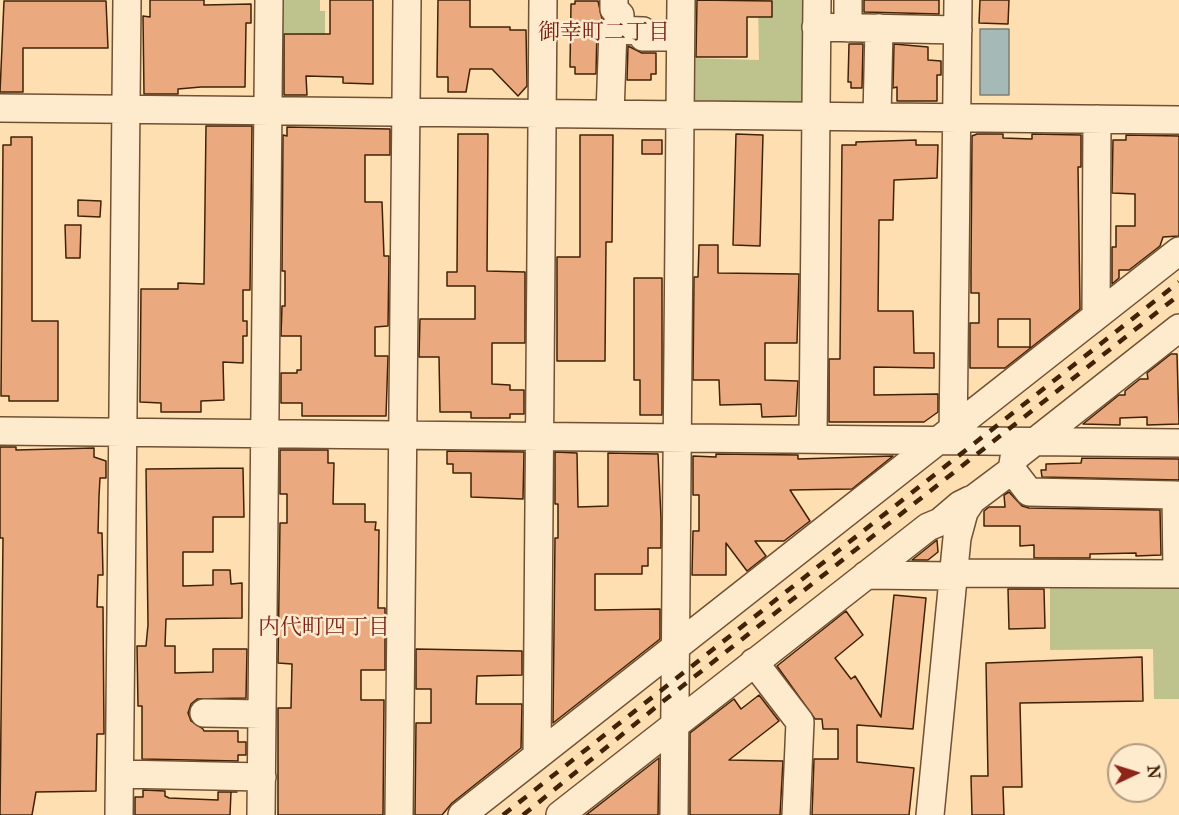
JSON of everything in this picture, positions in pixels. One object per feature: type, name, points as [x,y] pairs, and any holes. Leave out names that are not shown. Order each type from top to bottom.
[{"type":"street","points":[[119,815],[127,0]]},
{"type":"street","points":[[261,815],[269,0]]},
{"type":"street","points":[[399,815],[407,0]]},
{"type":"street","points":[[537,756],[543,0]]},
{"type":"street","points":[[614,0],[614,9],[620,15],[620,30]]},
{"type":"street","points":[[674,815],[681,0]]},
{"type":"street","points":[[813,439],[817,0]]},
{"type":"street","points":[[848,0],[848,28]]},
{"type":"street","points":[[949,437],[958,0]]},
{"type":"street","points":[[816,27],[958,30]]},
{"type":"street","points":[[878,117],[879,28]]},
{"type":"street","points":[[610,114],[612,30],[643,31],[642,37],[680,37]]},
{"type":"street","points":[[0,108],[1179,120]]},
{"type":"street","points":[[1096,316],[1097,119]]},
{"type":"street","points":[[462,815],[674,647],[949,437],[1179,251]]},
{"type":"street","points":[[571,811],[673,725],[928,526],[940,522],[960,505],[972,500],[1012,470],[1014,458],[1179,328]]},
{"type":"street","points":[[0,431],[813,439],[949,437],[1179,443]]},
{"type":"street","points":[[866,575],[1178,574],[1176,495],[1029,492],[1012,470]]},
{"type":"street","points":[[930,815],[959,526],[972,500]]},
{"type":"street","points":[[754,662],[800,722],[796,815]]},
{"type":"street","points":[[204,713],[262,714]]},
{"type":"street","points":[[120,774],[262,777]]},
{"type":"green space","points":[[280,0],[320,0],[320,11],[325,11],[325,34],[280,33]]},
{"type":"green space","points":[[761,0],[809,0],[808,98],[800,105],[698,105],[690,98],[690,58],[759,60],[758,2]]},
{"type":"green space","points":[[1179,580],[1179,699],[1154,699],[1153,649],[1050,650],[1050,582]]},
{"type":"shaded area","points":[[980,29],[1009,29],[1009,95],[980,95]]},
{"type":"building","points":[[150,0],[204,0],[204,5],[251,4],[251,23],[246,23],[245,87],[201,87],[178,89],[178,94],[144,94],[143,16],[150,17]]},
{"type":"building","points":[[330,0],[373,0],[373,84],[343,83],[343,77],[306,76],[307,95],[284,95],[284,34],[330,34]]},
{"type":"building","points":[[438,0],[470,0],[470,27],[510,27],[510,30],[526,30],[527,86],[518,96],[492,69],[470,69],[466,92],[448,92],[448,77],[437,77]]},
{"type":"building","points":[[697,0],[772,1],[772,17],[747,17],[747,57],[696,57]]},
{"type":"building","points":[[864,0],[939,0],[939,14],[864,12]]},
{"type":"building","points":[[980,0],[1009,0],[1008,24],[979,23]]},
{"type":"building","points":[[4,1],[106,1],[108,48],[23,48],[23,92],[0,92]]},
{"type":"building","points":[[575,1],[598,1],[602,19],[597,29],[596,74],[575,74],[575,67],[570,67],[571,4],[575,4]]},
{"type":"building","points":[[849,44],[863,44],[862,88],[851,88],[851,82],[848,82]]},
{"type":"building","points":[[894,44],[928,47],[928,60],[941,61],[941,75],[937,75],[937,101],[897,101],[897,87],[893,88]]},
{"type":"building","points":[[628,46],[642,53],[656,53],[656,74],[651,74],[651,80],[627,80]]},
{"type":"building","points":[[206,126],[252,126],[250,290],[243,290],[243,321],[247,321],[247,336],[243,336],[243,363],[223,362],[224,400],[201,401],[201,412],[161,412],[161,403],[140,402],[141,289],[178,289],[178,283],[204,284]]},
{"type":"building","points":[[287,127],[390,129],[390,155],[365,155],[365,202],[382,202],[384,256],[389,256],[388,326],[375,327],[375,356],[388,356],[386,416],[302,416],[302,403],[281,403],[281,373],[297,373],[297,370],[301,370],[301,336],[281,336],[282,306],[285,306],[285,271],[282,271],[283,135],[287,136]]},
{"type":"building","points":[[458,134],[488,134],[487,271],[525,272],[525,343],[492,343],[492,384],[510,385],[510,390],[524,390],[524,414],[510,414],[510,418],[471,418],[471,412],[440,412],[439,357],[419,357],[420,319],[475,319],[475,286],[447,286],[447,272],[457,272]]},
{"type":"building","points":[[736,134],[763,135],[760,246],[733,245]]},
{"type":"building","points":[[1003,134],[1003,138],[1032,139],[1032,134],[1081,135],[1081,167],[1078,167],[1080,309],[1005,368],[970,368],[970,323],[979,323],[979,293],[971,293],[972,136]],"holes":[[[998,319],[1030,319],[1030,347],[998,347]]]},
{"type":"building","points":[[580,135],[613,135],[612,242],[606,242],[605,361],[557,361],[557,257],[580,257]]},
{"type":"building","points":[[1126,135],[1179,136],[1179,236],[1163,237],[1160,246],[1129,270],[1119,270],[1119,278],[1112,284],[1112,247],[1116,247],[1116,226],[1135,226],[1135,194],[1112,193],[1113,140],[1126,140]]},
{"type":"building","points":[[11,137],[32,137],[32,321],[58,321],[58,401],[9,401],[9,396],[1,396],[3,145],[11,145]]},
{"type":"building","points":[[642,140],[662,140],[662,154],[642,154]]},
{"type":"building","points":[[916,140],[916,145],[938,145],[937,178],[894,180],[893,220],[879,220],[878,311],[913,311],[914,353],[934,353],[934,368],[874,367],[874,395],[938,394],[938,412],[924,422],[829,422],[829,359],[840,359],[842,145],[856,145],[856,142]]},
{"type":"building","points":[[78,200],[101,201],[100,217],[78,216]]},
{"type":"building","points":[[65,225],[81,225],[80,258],[66,258]]},
{"type":"building","points":[[699,245],[718,245],[718,273],[799,274],[797,343],[765,343],[765,380],[798,381],[796,416],[762,417],[761,404],[720,405],[719,380],[693,380],[694,277],[698,277]]},
{"type":"building","points":[[634,278],[662,278],[662,415],[640,415],[640,380],[634,380]]},
{"type":"building","points":[[1171,354],[1177,354],[1179,424],[1147,425],[1147,417],[1120,418],[1120,425],[1083,424],[1119,395],[1125,395],[1125,391],[1140,379],[1148,379],[1147,373]]},
{"type":"building","points":[[0,447],[16,447],[16,450],[94,448],[94,457],[106,461],[106,478],[100,478],[98,533],[102,533],[103,575],[98,575],[97,607],[103,607],[104,734],[97,734],[96,791],[36,792],[32,815],[0,815],[3,538],[0,538]]},
{"type":"building","points":[[280,450],[328,450],[328,463],[334,463],[333,504],[365,504],[365,522],[376,522],[375,530],[379,530],[378,608],[385,608],[385,670],[361,670],[361,700],[384,700],[383,815],[278,815],[278,708],[291,708],[292,664],[278,663],[280,523],[287,523],[287,494],[280,494]]},
{"type":"building","points":[[447,451],[524,452],[523,499],[471,497],[471,473],[453,473],[453,464],[447,464]]},
{"type":"building","points":[[555,452],[577,453],[578,507],[608,506],[608,453],[658,454],[661,548],[648,548],[648,566],[642,566],[642,574],[595,574],[595,610],[660,609],[660,639],[553,723],[555,538],[558,538],[558,504],[555,504]]},
{"type":"building","points":[[716,454],[798,455],[798,459],[893,456],[852,489],[790,490],[810,521],[784,541],[755,541],[766,556],[747,571],[726,543],[726,575],[692,575],[693,531],[699,531],[699,495],[693,495],[693,456],[716,457]]},
{"type":"building","points":[[1082,458],[1179,459],[1179,480],[1042,477],[1041,470],[1046,470],[1046,464],[1081,463]]},
{"type":"building","points":[[243,468],[244,517],[213,517],[213,552],[183,552],[183,586],[213,585],[213,570],[230,570],[231,584],[242,583],[242,618],[166,619],[165,646],[175,646],[175,673],[213,672],[213,649],[247,649],[246,698],[197,699],[191,704],[188,713],[191,721],[204,731],[238,731],[238,742],[246,742],[246,755],[238,755],[238,761],[142,759],[142,706],[138,706],[137,646],[146,646],[148,625],[146,469]]},
{"type":"building","points":[[1009,492],[1022,506],[1029,508],[1160,510],[1161,555],[1090,554],[1090,558],[1034,558],[1034,545],[1020,546],[1020,526],[984,526],[984,511],[989,507],[1005,507],[1004,495]]},
{"type":"building","points":[[937,540],[938,552],[928,560],[912,560]]},
{"type":"building","points":[[1008,589],[1044,589],[1045,628],[1009,629]]},
{"type":"building","points":[[894,595],[926,598],[913,729],[857,725],[857,762],[914,768],[909,815],[812,815],[814,759],[838,759],[838,729],[823,729],[822,719],[815,719],[777,666],[846,611],[863,635],[835,658],[851,679],[855,676],[881,717]]},
{"type":"building","points":[[416,649],[522,651],[522,675],[477,676],[476,704],[522,704],[521,748],[452,803],[442,815],[415,815],[416,723],[431,723],[431,689],[416,689]]},
{"type":"building","points":[[1142,657],[1143,701],[1020,703],[1022,787],[1003,787],[1004,815],[972,815],[971,776],[988,776],[986,663]]},
{"type":"building","points":[[759,695],[779,721],[729,760],[783,761],[780,815],[690,815],[690,733],[734,699],[741,709]]},
{"type":"building","points":[[659,758],[658,815],[586,815]]},
{"type":"building","points":[[143,790],[165,791],[165,796],[169,798],[218,800],[218,792],[231,792],[230,815],[135,815],[135,797],[143,797]]},
{"type":"railway","points":[[503,815],[1179,282]]},
{"type":"railway","points":[[523,815],[661,703],[1179,295]]},
{"type":"district","name":"御幸町二丁目","points":[[604,34]]},
{"type":"district","name":"内代町四丁目","points":[[324,629]]}]
